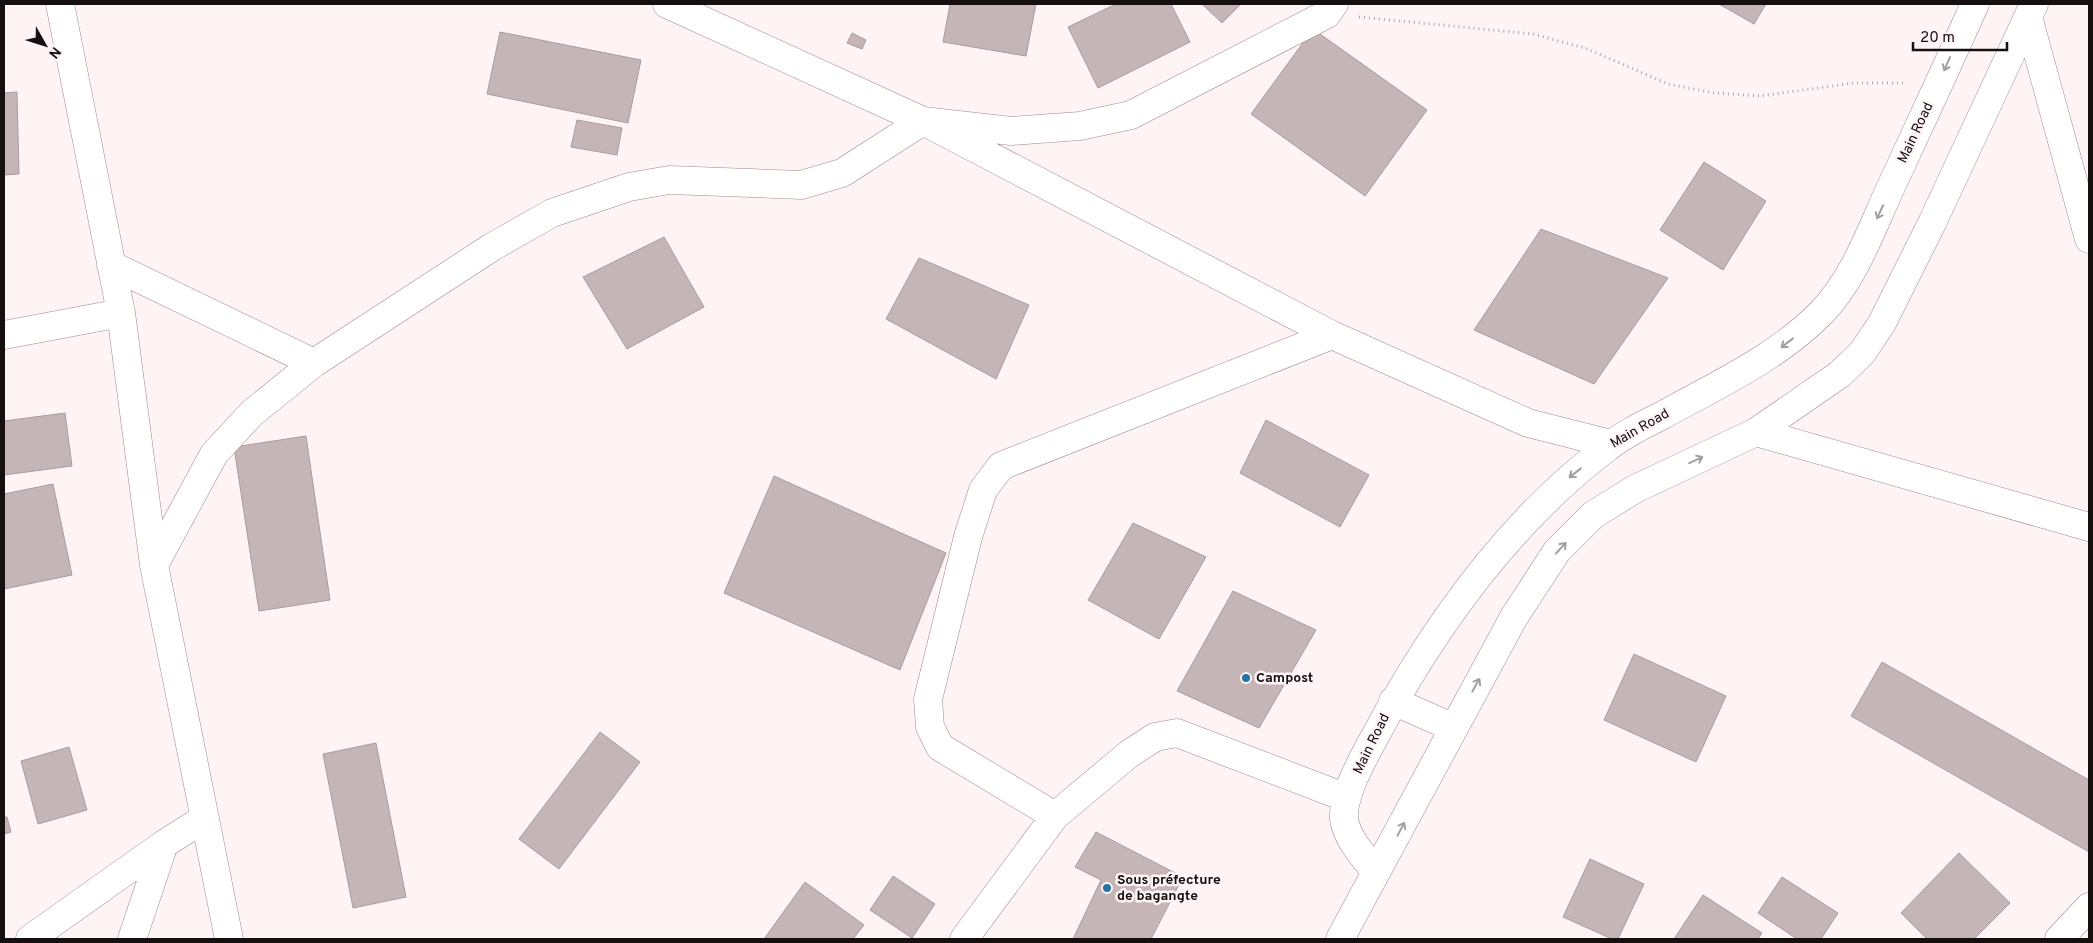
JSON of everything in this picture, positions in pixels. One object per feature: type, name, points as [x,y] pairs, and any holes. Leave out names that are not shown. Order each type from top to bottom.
[{"type":"street","points":[[60,4],[121,313],[154,565],[229,939]]},
{"type":"street","points":[[667,4],[924,121],[1332,335],[1528,423],[1611,444]]},
{"type":"street","name":"Main Road","points":[[1376,872],[1351,836],[1344,818],[1347,798],[1364,756],[1393,701],[1422,654],[1488,562],[1541,502],[1611,444],[1779,349],[1824,310],[1855,265],[1975,4]]},
{"type":"street","points":[[154,565],[214,454],[252,413],[314,363],[492,247],[552,213],[629,187],[669,180],[801,185],[842,173],[924,121],[1011,131],[1080,126],[1131,115],[1330,9]]},
{"type":"street","points":[[2031,10],[2089,239]]},
{"type":"street","points":[[1340,939],[1407,817],[1452,727],[1525,600],[1558,551],[1593,515],[1635,489],[1756,432],[1840,374],[1867,345],[1882,323],[1933,220],[2031,10]]},
{"type":"street","points":[[111,265],[314,363]]},
{"type":"street","points":[[4,335],[121,313]]},
{"type":"street","points":[[1055,816],[940,747],[930,727],[928,699],[968,537],[983,490],[1001,466],[1332,335]]},
{"type":"street","points":[[1756,432],[2089,527]]},
{"type":"street","points":[[1393,701],[1452,727]]},
{"type":"street","points":[[964,939],[1055,816],[1129,754],[1155,737],[1177,733],[1347,798]]},
{"type":"street","points":[[30,939],[164,844],[205,818]]},
{"type":"street","points":[[132,939],[164,844]]},
{"type":"street","points":[[2059,939],[2089,907]]},
{"type":"path","points":[[1330,9],[1533,34],[1585,48],[1668,84],[1714,93],[1760,96],[1854,83],[1939,82]]},
{"type":"building","points":[[950,4],[1036,4],[1026,56],[943,42]]},
{"type":"building","points":[[1116,4],[1171,4],[1190,42],[1098,88],[1068,27]]},
{"type":"building","points":[[1202,4],[1241,4],[1222,23]]},
{"type":"building","points":[[1719,4],[1766,4],[1754,24]]},
{"type":"building","points":[[1313,29],[1427,110],[1365,196],[1251,114]]},
{"type":"building","points":[[500,32],[641,60],[628,123],[487,94]]},
{"type":"building","points":[[852,33],[866,40],[862,49],[847,43]]},
{"type":"building","points":[[17,92],[19,174],[4,175],[4,93]]},
{"type":"building","points":[[577,120],[622,128],[617,155],[571,147]]},
{"type":"building","points":[[1704,162],[1766,201],[1723,270],[1660,230]]},
{"type":"building","points":[[1541,229],[1668,278],[1594,384],[1474,330]]},
{"type":"building","points":[[664,237],[704,307],[627,349],[583,277]]},
{"type":"building","points":[[919,258],[1029,305],[996,379],[886,319]]},
{"type":"building","points":[[65,413],[72,466],[4,475],[4,421]]},
{"type":"building","points":[[1266,420],[1369,475],[1340,527],[1240,473]]},
{"type":"building","points":[[306,436],[330,600],[259,611],[234,447]]},
{"type":"building","points":[[774,476],[946,553],[900,670],[724,593]]},
{"type":"building","points":[[53,484],[72,575],[4,589],[4,494]]},
{"type":"building","points":[[1133,523],[1206,557],[1159,639],[1088,600]]},
{"type":"building","points":[[1233,591],[1316,630],[1259,728],[1177,691]]},
{"type":"building","points":[[1634,654],[1726,696],[1696,762],[1604,720]]},
{"type":"building","points":[[1882,662],[2089,780],[2089,852],[1851,716]]},
{"type":"building","points":[[600,732],[640,762],[559,869],[519,839]]},
{"type":"building","points":[[376,743],[406,897],[353,908],[323,754]]},
{"type":"building","points":[[69,747],[87,810],[38,824],[21,761]]},
{"type":"building","points":[[4,817],[7,817],[11,832],[4,834]]},
{"type":"building","points":[[1096,832],[1183,877],[1151,939],[1073,939],[1101,880],[1075,867]]},
{"type":"building","points":[[1959,853],[2010,903],[1974,939],[1927,939],[1901,913]]},
{"type":"building","points":[[1590,859],[1644,884],[1618,939],[1612,939],[1563,917]]},
{"type":"building","points":[[893,876],[935,904],[912,938],[870,910]]},
{"type":"building","points":[[1782,877],[1838,913],[1821,939],[1797,939],[1758,913]]},
{"type":"building","points":[[805,882],[864,925],[853,939],[764,939]]},
{"type":"building","points":[[1703,895],[1762,933],[1758,939],[1674,939]]},
{"type":"place","name":"Campost","points":[[1246,678]]},
{"type":"place","name":"Sous préfecture de bagangte","points":[[1107,888]]}]
